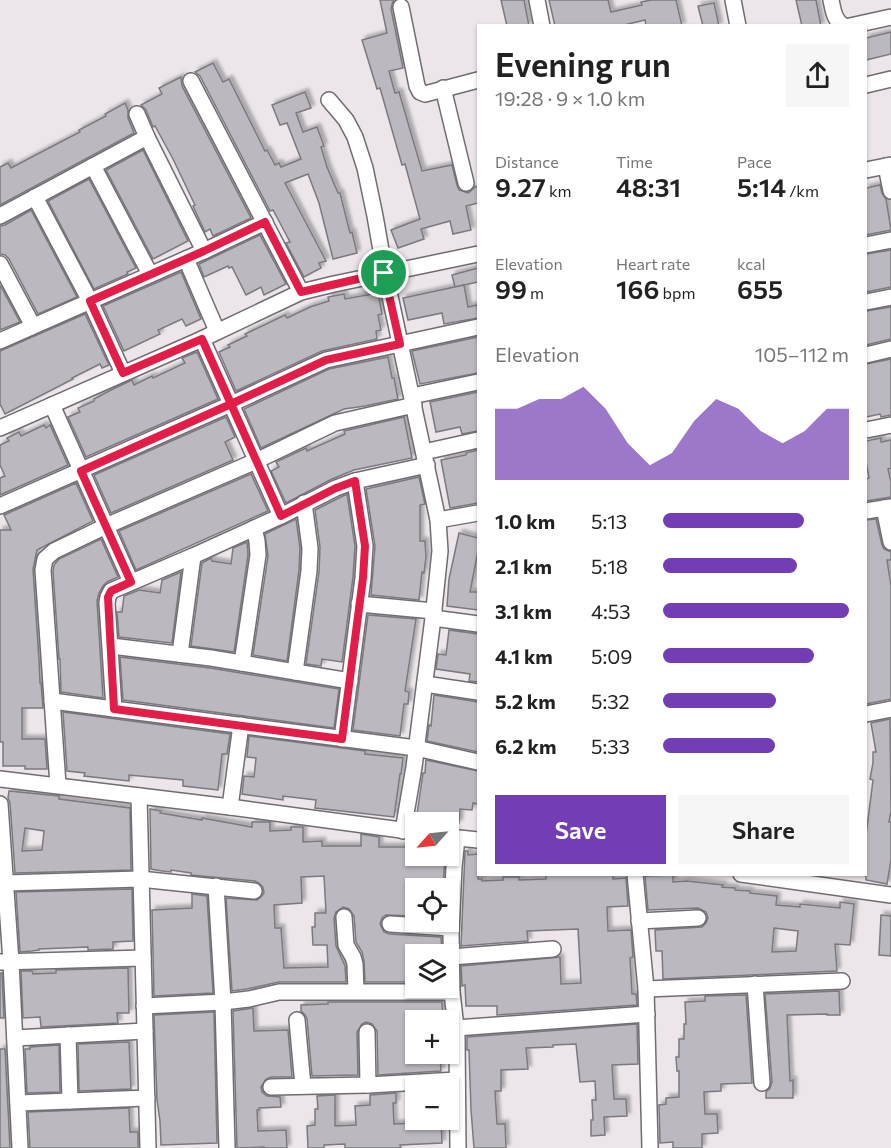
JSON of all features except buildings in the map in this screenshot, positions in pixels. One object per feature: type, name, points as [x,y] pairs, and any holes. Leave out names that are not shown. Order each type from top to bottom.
[{"type":"street","points":[[537,0],[542,24]]},
{"type":"street","points":[[733,0],[738,24]]},
{"type":"street","points":[[831,0],[840,24]]},
{"type":"street","points":[[401,7],[418,89],[422,93],[477,80]]},
{"type":"street","points":[[859,24],[891,17]]},
{"type":"street","points":[[867,85],[891,79]]},
{"type":"street","points":[[191,81],[301,292]]},
{"type":"street","points":[[443,88],[466,183]]},
{"type":"street","points":[[329,100],[346,120],[362,158],[375,216],[384,273],[438,520],[440,551],[434,615],[416,748],[411,812]]},
{"type":"street","points":[[137,114],[204,251]]},
{"type":"street","points":[[0,216],[147,137]]},
{"type":"street","points":[[93,166],[150,274]]},
{"type":"street","points":[[867,170],[889,166],[891,191]]},
{"type":"street","points":[[35,197],[90,301],[123,373]]},
{"type":"street","points":[[0,341],[265,222]]},
{"type":"street","points":[[867,245],[891,240]]},
{"type":"street","points":[[1,426],[202,339],[301,292],[477,254]]},
{"type":"street","points":[[186,259],[217,331]]},
{"type":"street","points":[[0,264],[33,326]]},
{"type":"street","points":[[867,302],[891,297]]},
{"type":"street","points":[[0,506],[326,360],[477,327]]},
{"type":"street","points":[[202,339],[281,516]]},
{"type":"street","points":[[867,355],[891,349]]},
{"type":"street","points":[[58,785],[43,570],[45,559],[54,551],[106,526],[335,423],[477,382]]},
{"type":"street","points":[[52,405],[131,582]]},
{"type":"street","points":[[867,430],[891,425]]},
{"type":"street","points":[[114,709],[108,597],[111,591],[255,528],[336,488],[477,440]]},
{"type":"street","points":[[342,739],[365,546],[355,481]]},
{"type":"street","points":[[296,672],[309,571],[310,548],[304,503]]},
{"type":"street","points":[[867,512],[887,507],[891,542]]},
{"type":"street","points":[[438,520],[477,513]]},
{"type":"street","points":[[242,663],[258,555],[255,528]]},
{"type":"street","points":[[180,654],[193,556]]},
{"type":"street","points":[[359,604],[477,624]]},
{"type":"street","points":[[111,646],[242,663],[350,681]]},
{"type":"street","points":[[424,684],[477,692]]},
{"type":"street","points":[[52,701],[416,748],[477,762]]},
{"type":"street","points":[[867,714],[891,709]]},
{"type":"street","points":[[230,807],[242,725]]},
{"type":"street","points":[[0,779],[405,830]]},
{"type":"street","points":[[139,796],[148,1148]]},
{"type":"street","points":[[0,804],[6,883],[6,962],[15,1038],[20,1148]]},
{"type":"street","points":[[459,838],[477,840]]},
{"type":"street","points":[[635,876],[646,989],[650,1148]]},
{"type":"street","points":[[781,877],[848,882],[891,895]]},
{"type":"street","points":[[6,883],[140,879],[254,891]]},
{"type":"street","points":[[216,886],[223,1002],[226,1148]]},
{"type":"street","points":[[344,916],[346,945],[355,964],[356,991]]},
{"type":"street","points":[[639,921],[698,918]]},
{"type":"street","points":[[390,924],[405,925]]},
{"type":"street","points":[[459,956],[553,949]]},
{"type":"street","points":[[6,962],[143,958]]},
{"type":"street","points":[[646,989],[842,981]]},
{"type":"street","points":[[755,984],[762,1083]]},
{"type":"street","points":[[144,1006],[223,1002],[279,992],[405,992]]},
{"type":"street","points":[[459,1028],[647,1014]]},
{"type":"street","points":[[297,1020],[303,1086]]},
{"type":"street","points":[[15,1038],[145,1031]]},
{"type":"street","points":[[367,1032],[368,1085]]},
{"type":"street","points":[[68,1035],[70,1101]]},
{"type":"street","points":[[271,1087],[405,1083]]},
{"type":"street","points":[[18,1103],[147,1098]]},
{"type":"street","points":[[458,1130],[458,1148]]},
{"type":"route","points":[[384,273],[301,292],[265,222],[90,301],[123,373],[202,339],[231,404],[81,471],[131,582],[114,588],[109,594],[107,603],[114,709],[342,739],[363,578],[365,546],[355,481],[304,503],[281,516],[231,404],[326,360],[400,344],[384,273]]}]
